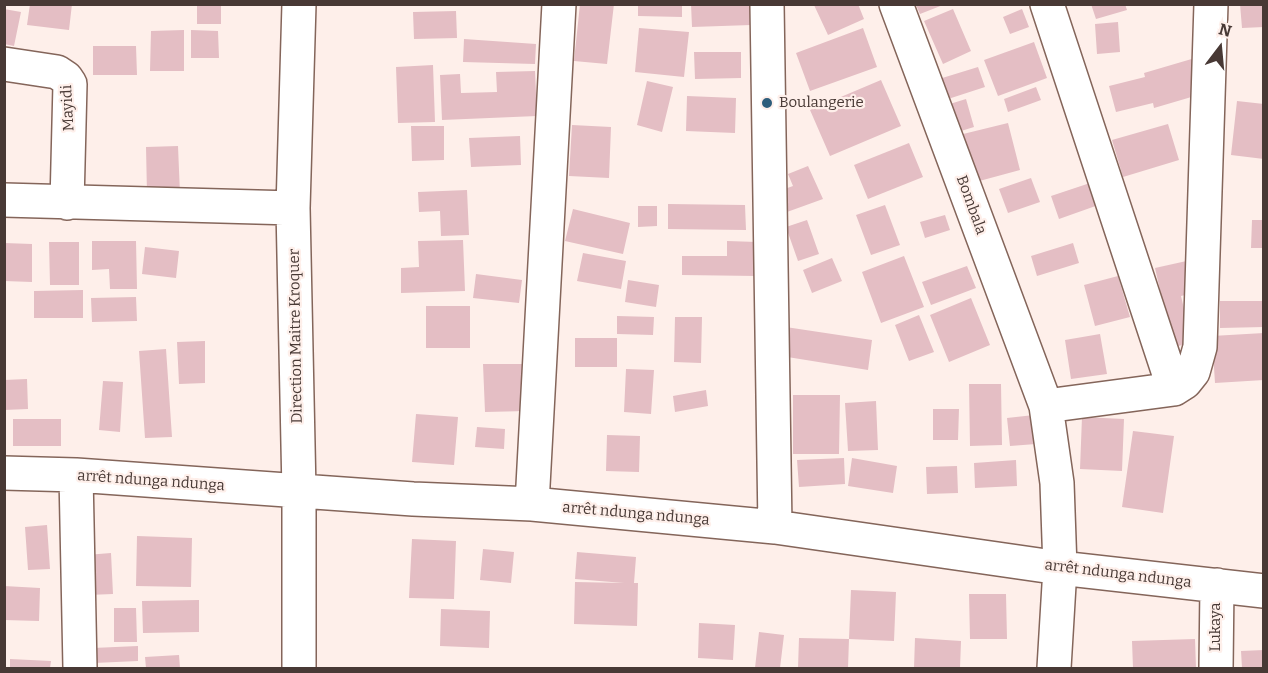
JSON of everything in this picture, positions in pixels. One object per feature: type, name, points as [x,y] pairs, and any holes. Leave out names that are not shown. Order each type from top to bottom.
[{"type":"street","name":"Direction Maitre Kroquer","points":[[299,4],[294,208],[299,492],[299,669]]},
{"type":"street","points":[[532,504],[559,4]]},
{"type":"street","points":[[767,4],[775,527]]},
{"type":"street","name":"Bombala","points":[[896,4],[1046,406],[1057,483],[1060,567],[1054,669]]},
{"type":"street","points":[[1047,4],[1174,389]]},
{"type":"street","points":[[1046,406],[1174,389],[1185,382],[1193,372],[1200,347],[1211,4]]},
{"type":"street","name":"Mayidi","points":[[4,64],[57,72],[70,84],[68,203]]},
{"type":"street","points":[[4,200],[294,208]]},
{"type":"street","name":"arrêt ndunga ndunga","points":[[4,473],[76,475],[413,500],[532,504],[775,527],[1060,567],[1263,591]]},
{"type":"street","points":[[76,475],[80,669]]},
{"type":"street","name":"Lukaya","points":[[1216,669],[1217,585]]},
{"type":"building","points":[[30,4],[72,4],[69,30],[27,25]]},
{"type":"building","points":[[197,4],[221,4],[221,24],[197,24]]},
{"type":"building","points":[[580,4],[614,4],[607,64],[574,61]]},
{"type":"building","points":[[638,4],[682,4],[682,17],[638,16]]},
{"type":"building","points":[[691,4],[750,4],[751,25],[692,27]]},
{"type":"building","points":[[858,4],[864,19],[828,35],[814,5]]},
{"type":"building","points":[[1091,4],[1125,4],[1127,10],[1096,19]]},
{"type":"building","points":[[1240,4],[1264,4],[1264,27],[1242,28]]},
{"type":"building","points":[[916,5],[943,5],[920,14]]},
{"type":"building","points":[[4,9],[21,12],[14,46],[4,44]]},
{"type":"building","points":[[953,9],[971,51],[943,64],[924,21]]},
{"type":"building","points":[[1022,9],[1029,27],[1010,34],[1003,17]]},
{"type":"building","points":[[456,11],[457,38],[414,39],[413,12]]},
{"type":"building","points":[[1118,22],[1120,52],[1097,54],[1095,24]]},
{"type":"building","points":[[639,28],[689,32],[684,77],[635,72]]},
{"type":"building","points":[[863,28],[877,67],[810,91],[796,53]]},
{"type":"building","points":[[184,30],[184,71],[150,71],[151,31]]},
{"type":"building","points":[[191,30],[218,31],[219,58],[191,58]]},
{"type":"building","points":[[464,39],[536,44],[535,64],[463,62]]},
{"type":"building","points":[[1034,42],[1047,78],[998,96],[984,60]]},
{"type":"building","points":[[93,46],[136,46],[137,75],[93,75]]},
{"type":"building","points":[[694,52],[741,52],[741,78],[695,79]]},
{"type":"building","points":[[1195,58],[1205,93],[1154,108],[1153,103],[1116,112],[1109,86],[1145,77],[1144,73]]},
{"type":"building","points":[[433,65],[435,122],[398,123],[396,67]]},
{"type":"building","points":[[978,67],[985,87],[945,100],[939,79]]},
{"type":"building","points":[[535,71],[537,116],[442,120],[440,75],[460,74],[461,93],[497,92],[496,72]]},
{"type":"building","points":[[881,80],[901,126],[830,156],[810,110]]},
{"type":"building","points":[[647,81],[673,87],[662,132],[637,125]]},
{"type":"building","points":[[1036,87],[1041,100],[1008,112],[1004,99]]},
{"type":"building","points":[[687,96],[736,98],[735,133],[686,131]]},
{"type":"building","points":[[966,99],[974,127],[948,135],[940,107]]},
{"type":"building","points":[[1237,101],[1264,104],[1264,159],[1231,155]]},
{"type":"building","points":[[1008,123],[1020,170],[972,183],[959,135]]},
{"type":"building","points":[[1168,124],[1179,160],[1123,177],[1112,140]]},
{"type":"building","points":[[572,125],[611,127],[609,178],[569,176]]},
{"type":"building","points":[[411,126],[444,126],[444,160],[412,161]]},
{"type":"building","points":[[520,136],[521,165],[471,167],[469,138]]},
{"type":"building","points":[[909,143],[923,177],[868,199],[854,165]]},
{"type":"building","points":[[178,146],[180,194],[147,194],[146,147]]},
{"type":"building","points":[[808,166],[823,199],[787,212],[779,191],[793,186],[788,174]]},
{"type":"building","points":[[1031,178],[1040,202],[1008,213],[999,189]]},
{"type":"building","points":[[1096,181],[1104,203],[1059,219],[1051,196]]},
{"type":"building","points":[[467,190],[469,235],[441,236],[440,211],[419,212],[418,192]]},
{"type":"building","points":[[668,204],[745,205],[746,230],[668,229]]},
{"type":"building","points":[[885,205],[900,245],[871,255],[856,215]]},
{"type":"building","points":[[638,206],[657,206],[657,226],[638,227]]},
{"type":"building","points":[[573,209],[630,223],[623,254],[565,241]]},
{"type":"building","points":[[945,215],[950,230],[925,238],[920,222]]},
{"type":"building","points":[[807,220],[819,254],[798,261],[786,227]]},
{"type":"building","points":[[1252,220],[1264,220],[1264,248],[1251,248]]},
{"type":"building","points":[[463,240],[465,291],[401,293],[401,268],[419,267],[418,241]]},
{"type":"building","points":[[92,241],[136,241],[137,289],[110,289],[109,269],[92,270]]},
{"type":"building","points":[[727,241],[757,242],[757,276],[682,275],[682,256],[727,256]]},
{"type":"building","points":[[49,242],[79,242],[79,285],[50,285]]},
{"type":"building","points":[[4,243],[32,244],[32,282],[4,281]]},
{"type":"building","points":[[1073,243],[1079,263],[1037,276],[1031,256]]},
{"type":"building","points":[[145,247],[179,251],[176,278],[142,274]]},
{"type":"building","points":[[583,253],[626,261],[621,289],[577,281]]},
{"type":"building","points":[[904,256],[924,307],[881,323],[862,272]]},
{"type":"building","points":[[832,258],[842,281],[812,293],[803,270]]},
{"type":"building","points":[[1191,260],[1198,292],[1181,296],[1192,343],[1173,347],[1155,268]]},
{"type":"building","points":[[967,266],[976,288],[931,305],[922,282]]},
{"type":"building","points":[[476,274],[522,280],[519,303],[473,298]]},
{"type":"building","points":[[1118,276],[1130,317],[1095,326],[1084,285]]},
{"type":"building","points":[[628,280],[659,285],[656,307],[625,302]]},
{"type":"building","points":[[83,290],[83,318],[34,318],[34,291]]},
{"type":"building","points":[[136,297],[137,321],[92,322],[91,298]]},
{"type":"building","points":[[971,298],[990,345],[949,362],[930,315]]},
{"type":"building","points":[[1220,301],[1264,301],[1264,327],[1220,328]]},
{"type":"building","points":[[426,306],[470,306],[470,348],[426,348]]},
{"type":"building","points":[[919,315],[934,352],[909,361],[895,325]]},
{"type":"building","points":[[617,316],[654,317],[653,335],[617,334]]},
{"type":"building","points":[[675,317],[702,317],[701,363],[674,362]]},
{"type":"building","points":[[779,326],[872,340],[868,370],[775,355]]},
{"type":"building","points":[[1264,333],[1264,380],[1215,383],[1212,336]]},
{"type":"building","points":[[1100,334],[1107,374],[1071,379],[1065,340]]},
{"type":"building","points":[[575,338],[617,338],[617,367],[575,367]]},
{"type":"building","points":[[205,341],[205,383],[179,384],[177,342]]},
{"type":"building","points":[[166,349],[172,437],[145,438],[139,351]]},
{"type":"building","points":[[483,364],[527,364],[527,411],[485,412]]},
{"type":"building","points":[[626,369],[654,370],[651,414],[624,412]]},
{"type":"building","points":[[27,379],[28,409],[4,410],[4,380]]},
{"type":"building","points":[[103,381],[123,382],[120,432],[99,430]]},
{"type":"building","points":[[969,384],[1001,384],[1002,445],[970,446]]},
{"type":"building","points":[[706,390],[708,406],[675,412],[673,396]]},
{"type":"building","points":[[793,395],[840,395],[839,454],[793,454]]},
{"type":"building","points":[[876,401],[878,450],[848,451],[845,403]]},
{"type":"building","points":[[933,409],[959,409],[958,440],[933,440]]},
{"type":"building","points":[[416,414],[458,417],[454,465],[412,462]]},
{"type":"building","points":[[1034,415],[1036,444],[1010,446],[1007,418]]},
{"type":"building","points":[[1082,417],[1124,419],[1122,471],[1080,469]]},
{"type":"building","points":[[13,419],[61,419],[61,446],[13,446]]},
{"type":"building","points":[[477,427],[505,429],[504,449],[475,447]]},
{"type":"building","points":[[1133,431],[1174,436],[1163,513],[1122,507]]},
{"type":"building","points":[[607,435],[640,436],[639,472],[606,471]]},
{"type":"building","points":[[844,458],[845,484],[799,487],[797,460]]},
{"type":"building","points":[[852,458],[897,466],[893,493],[848,486]]},
{"type":"building","points":[[1016,460],[1017,486],[975,488],[974,463]]},
{"type":"building","points":[[957,466],[958,493],[927,494],[926,467]]},
{"type":"building","points":[[47,525],[50,569],[28,570],[25,527]]},
{"type":"building","points":[[137,536],[192,538],[191,587],[136,586]]},
{"type":"building","points":[[412,539],[456,541],[454,599],[409,598]]},
{"type":"building","points":[[483,549],[514,552],[511,583],[480,580]]},
{"type":"building","points":[[577,552],[636,557],[634,583],[638,583],[637,626],[574,624],[575,582],[624,583],[575,579]]},
{"type":"building","points":[[111,553],[113,594],[88,595],[86,555]]},
{"type":"building","points":[[4,586],[40,588],[39,621],[4,620]]},
{"type":"building","points":[[851,590],[896,592],[894,641],[849,639]]},
{"type":"building","points":[[969,594],[1006,594],[1007,639],[970,639]]},
{"type":"building","points":[[199,600],[199,632],[143,633],[142,601]]},
{"type":"building","points":[[114,608],[136,608],[137,642],[114,642]]},
{"type":"building","points":[[441,609],[490,611],[489,648],[440,646]]},
{"type":"building","points":[[699,623],[735,625],[733,660],[698,658]]},
{"type":"building","points":[[759,632],[784,635],[780,668],[755,668]]},
{"type":"building","points":[[799,638],[849,639],[848,668],[798,668]]},
{"type":"building","points":[[915,638],[961,641],[960,668],[914,668]]},
{"type":"building","points":[[1195,639],[1196,668],[1133,668],[1132,641]]},
{"type":"building","points":[[138,646],[138,661],[94,663],[93,648]]},
{"type":"building","points":[[1264,650],[1264,668],[1242,668],[1241,651]]},
{"type":"building","points":[[179,655],[180,668],[146,668],[145,657]]},
{"type":"building","points":[[10,659],[51,661],[50,668],[10,668]]},
{"type":"place","name":"Boulangerie","points":[[767,103]]}]
